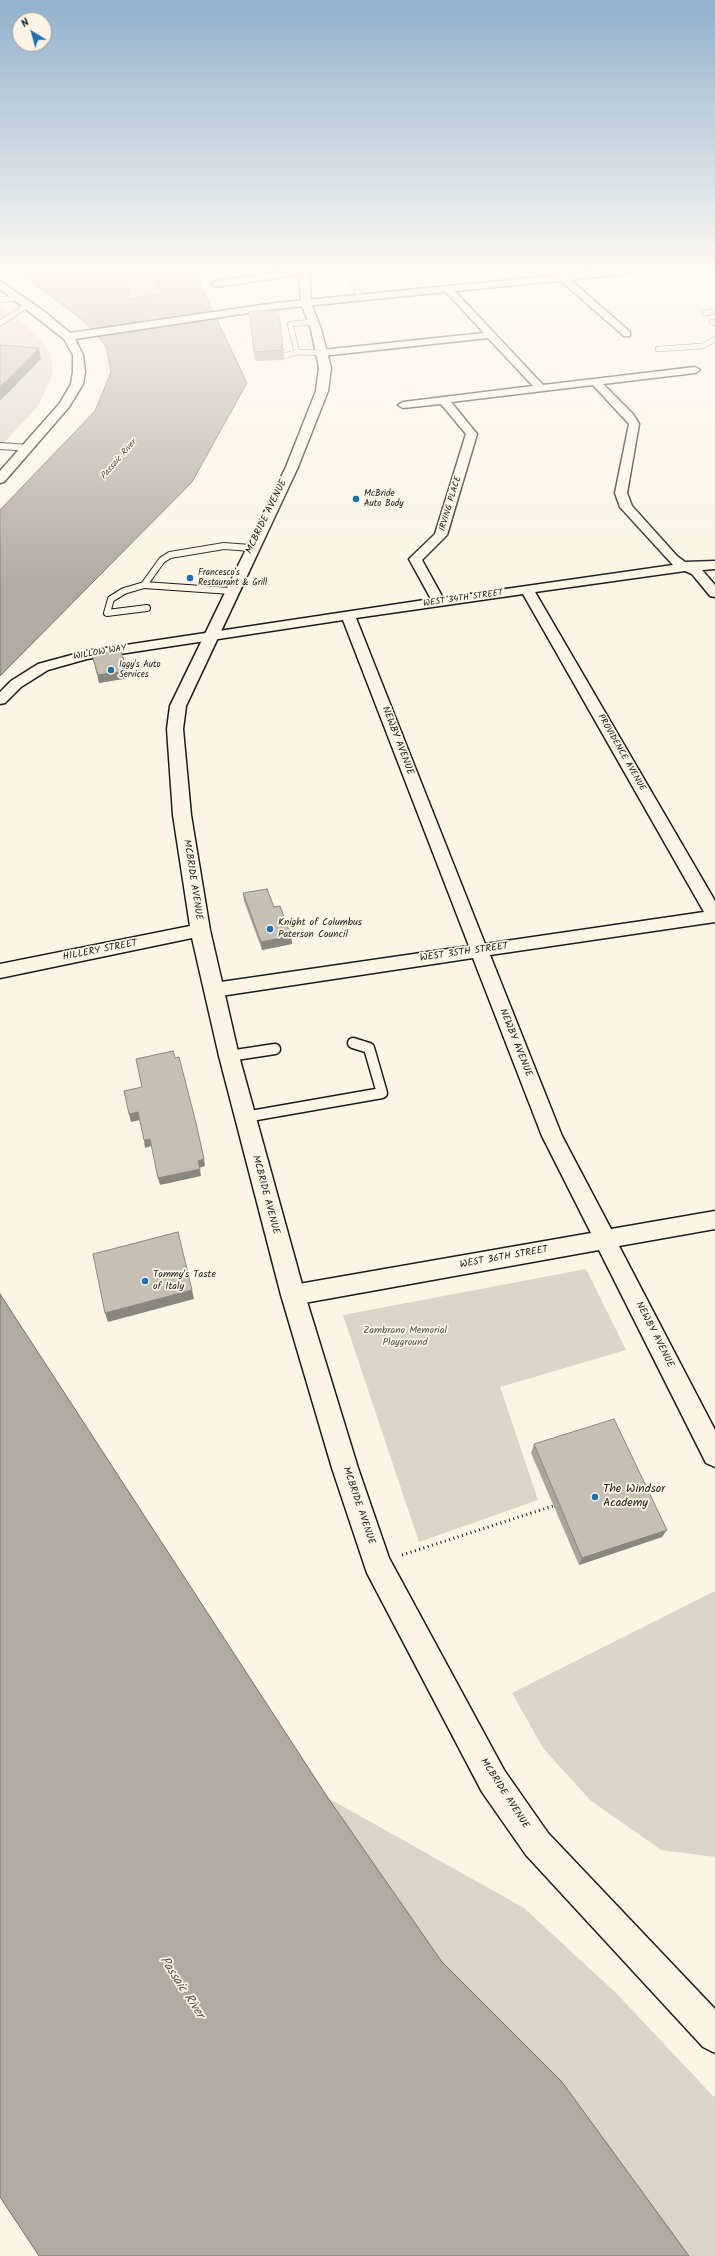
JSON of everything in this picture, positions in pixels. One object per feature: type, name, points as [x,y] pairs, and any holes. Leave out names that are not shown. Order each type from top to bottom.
[{"type":"main road","points":[[0,479],[29,448],[65,405],[77,384],[78,376]]},
{"type":"main road","name":"MCBRIDE AVENUE","points":[[324,376],[318,403],[292,467],[251,548],[178,706],[175,729],[182,815],[200,930],[229,1056],[293,1295],[345,1468],[377,1563],[448,1699],[493,1781],[537,1844],[715,2035]]},
{"type":"main road","name":"HILLERY STREET","points":[[0,971],[200,930]]},
{"type":"street","points":[[529,376],[540,388]]},
{"type":"street","points":[[403,405],[643,376]]},
{"type":"street","points":[[595,382],[629,416],[634,424],[621,493],[622,500],[626,507],[673,559],[698,573],[715,593]]},
{"type":"street","name":"IRVING PLACE","points":[[439,602],[415,559],[441,535],[472,434],[443,400]]},
{"type":"street","name":"WEST 34TH STREET","points":[[212,634],[348,616],[686,567],[715,565]]},
{"type":"street","name":"PROVIDENCE AVENUE","points":[[527,590],[715,916]]},
{"type":"street","name":"NEWBY AVENUE","points":[[348,616],[478,951],[552,1136],[606,1239],[715,1455]]},
{"type":"street","name":"WILLOW WAY","points":[[0,700],[28,676],[61,661],[86,655],[212,634]]},
{"type":"street","name":"WEST 35TH STREET","points":[[214,990],[715,916]]},
{"type":"street","name":"WEST 36TH STREET","points":[[293,1295],[715,1220]]},
{"type":"lane","points":[[0,446],[29,448]]},
{"type":"lane","points":[[144,585],[162,560],[170,555],[224,546],[251,548]]},
{"type":"lane","points":[[147,608],[107,613],[111,599],[124,591],[144,585],[231,591]]},
{"type":"lane","points":[[245,1117],[382,1093],[369,1048],[353,1043]]},
{"type":"lane","points":[[229,1056],[275,1049]]},
{"type":"path","points":[[377,1563],[553,1506]]},
{"type":"green space","points":[[0,376],[52,376],[38,406],[0,447]]},
{"type":"green space","name":"Zambrano Memorial Playground","points":[[586,1269],[626,1350],[500,1387],[538,1500],[419,1542],[343,1315]]},
{"type":"green space","points":[[715,1592],[715,1857],[661,1850],[590,1800],[543,1748],[512,1693]]},
{"type":"green space","points":[[328,1798],[524,1908],[616,1993],[715,2098],[715,2256],[689,2256],[562,2082],[442,1962]]},
{"type":"water","name":"Passaic River","points":[[109,376],[244,376],[247,383],[192,482],[0,676],[0,510],[95,411]]},
{"type":"water","name":"Passaic River","points":[[0,1294],[328,1798],[442,1962],[562,2082],[689,2256],[39,2256],[0,2197]]},
{"type":"building","points":[[0,376],[11,376],[0,387]]},
{"type":"building","name":"Iggy's Auto Services","points":[[121,651],[127,671],[98,675],[92,655]]},
{"type":"building","name":"Knight of Columbus Paterson Council","points":[[267,889],[274,907],[280,906],[291,936],[261,942],[243,893]]},
{"type":"building","points":[[173,1051],[175,1058],[179,1057],[204,1159],[198,1161],[200,1169],[158,1178],[150,1139],[144,1140],[138,1112],[129,1114],[124,1091],[142,1087],[136,1059]]},
{"type":"building","name":"Tommy's Taste of Italy","points":[[178,1232],[192,1290],[105,1313],[93,1254]]},
{"type":"building","points":[[614,1419],[667,1530],[582,1558],[534,1444]]},
{"type":"place","name":"McBride Auto Body","points":[[356,499]]},
{"type":"place","name":"Francesco's Restaurant & Grill","points":[[190,578]]},
{"type":"place","name":"Iggy's Auto Services","points":[[111,670]]},
{"type":"place","name":"Knight of Columbus Paterson Council","points":[[270,929]]},
{"type":"place","name":"Tommy's Taste of Italy","points":[[145,1281]]},
{"type":"place","name":"The Windsor Academy","points":[[595,1497]]}]
